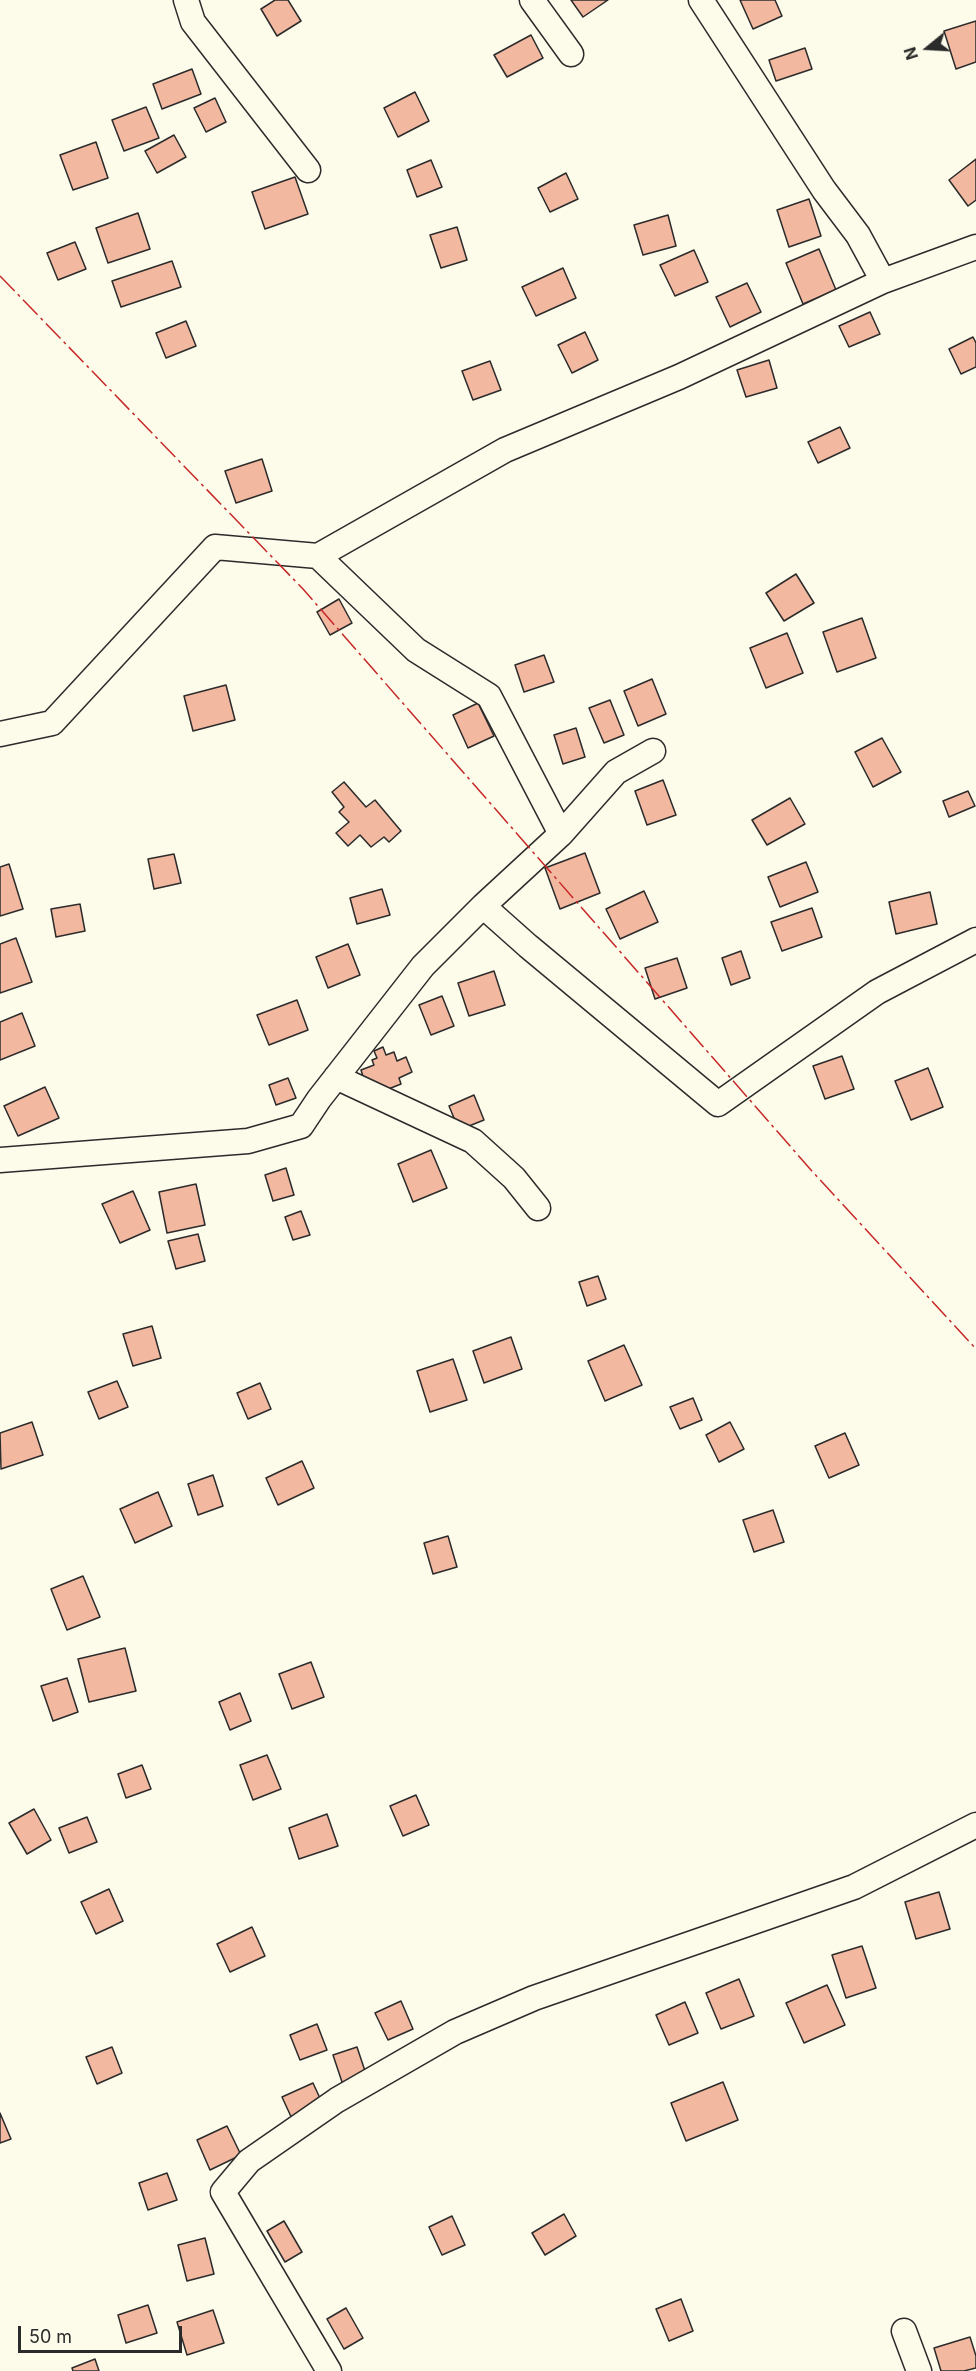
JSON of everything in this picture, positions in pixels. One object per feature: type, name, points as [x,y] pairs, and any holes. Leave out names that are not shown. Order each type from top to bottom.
[{"type":"street","points":[[186,0],[193,22],[308,170]]},
{"type":"street","points":[[532,0],[571,54]]},
{"type":"street","points":[[701,0],[824,190],[858,235],[882,281]]},
{"type":"street","points":[[0,734],[52,723],[215,547],[318,556],[506,450],[680,377],[882,281],[976,247]]},
{"type":"street","points":[[318,556],[416,650],[489,696],[561,834]]},
{"type":"street","points":[[0,1160],[248,1141],[301,1126],[336,1077],[423,966],[483,906],[561,834],[616,772],[653,752]]},
{"type":"street","points":[[483,906],[718,1104],[877,992],[976,940]]},
{"type":"street","points":[[336,1077],[473,1141],[514,1178],[538,1208]]},
{"type":"street","points":[[329,2371],[223,2192],[249,2161],[338,2100],[455,2032],[534,1998],[854,1887],[976,1825]]},
{"type":"street","points":[[904,2331],[919,2371]]},
{"type":"building","points":[[275,0],[288,0],[301,21],[277,36],[261,9]]},
{"type":"building","points":[[571,0],[608,0],[583,17]]},
{"type":"building","points":[[740,0],[775,0],[782,16],[753,29]]},
{"type":"building","points":[[976,21],[976,62],[956,69],[944,31]]},
{"type":"building","points":[[531,35],[543,58],[507,77],[494,55]]},
{"type":"building","points":[[805,48],[812,69],[776,81],[769,60]]},
{"type":"building","points":[[192,69],[201,94],[162,109],[153,84]]},
{"type":"building","points":[[415,92],[429,121],[398,137],[384,108]]},
{"type":"building","points":[[215,98],[226,122],[206,132],[194,108]]},
{"type":"building","points":[[146,107],[159,138],[124,151],[112,120]]},
{"type":"building","points":[[174,135],[186,157],[157,173],[145,151]]},
{"type":"building","points":[[96,142],[108,178],[73,190],[60,155]]},
{"type":"building","points":[[976,159],[976,200],[968,206],[949,180]]},
{"type":"building","points":[[431,160],[442,187],[417,197],[407,170]]},
{"type":"building","points":[[566,173],[578,199],[550,212],[538,188]]},
{"type":"building","points":[[295,177],[308,214],[265,229],[252,192]]},
{"type":"building","points":[[809,199],[821,236],[789,247],[777,210]]},
{"type":"building","points":[[138,213],[150,249],[108,263],[96,228]]},
{"type":"building","points":[[668,215],[676,246],[643,255],[634,225]]},
{"type":"building","points":[[457,227],[467,260],[441,268],[430,235]]},
{"type":"building","points":[[75,242],[86,269],[58,280],[47,253]]},
{"type":"building","points":[[819,249],[836,290],[803,304],[786,263]]},
{"type":"building","points":[[694,250],[708,282],[675,296],[660,265]]},
{"type":"building","points":[[172,261],[181,287],[121,307],[112,281]]},
{"type":"building","points":[[563,268],[576,298],[536,316],[522,287]]},
{"type":"building","points":[[747,283],[761,312],[730,327],[716,297]]},
{"type":"building","points":[[870,312],[880,334],[849,347],[839,326]]},
{"type":"building","points":[[186,321],[196,346],[166,358],[156,333]]},
{"type":"building","points":[[585,332],[598,360],[572,373],[558,345]]},
{"type":"building","points":[[973,337],[976,343],[976,367],[961,374],[949,349]]},
{"type":"building","points":[[769,360],[777,388],[746,397],[737,370]]},
{"type":"building","points":[[490,361],[501,390],[473,400],[462,371]]},
{"type":"building","points":[[840,427],[850,448],[818,463],[808,442]]},
{"type":"building","points":[[262,459],[272,491],[236,503],[225,471]]},
{"type":"building","points":[[796,574],[814,603],[784,621],[766,593]]},
{"type":"building","points":[[339,599],[352,623],[330,635],[317,612]]},
{"type":"building","points":[[862,618],[876,658],[837,672],[823,632]]},
{"type":"building","points":[[787,633],[803,673],[766,688],[750,648]]},
{"type":"building","points":[[544,655],[554,682],[524,692],[515,665]]},
{"type":"building","points":[[652,679],[666,714],[638,726],[624,691]]},
{"type":"building","points":[[226,685],[235,720],[193,731],[184,696]]},
{"type":"building","points":[[610,700],[624,735],[604,743],[589,708]]},
{"type":"building","points":[[478,703],[494,736],[468,748],[453,715]]},
{"type":"building","points":[[576,728],[585,757],[563,764],[554,735]]},
{"type":"building","points":[[882,738],[901,772],[873,787],[855,752]]},
{"type":"building","points":[[663,780],[676,815],[647,825],[635,791]]},
{"type":"building","points":[[344,782],[366,807],[375,800],[401,831],[389,842],[384,837],[371,847],[360,835],[348,846],[336,833],[349,822],[339,812],[344,807],[332,792]]},
{"type":"building","points":[[968,791],[975,806],[949,817],[943,801]]},
{"type":"building","points":[[790,798],[805,824],[767,845],[752,820]]},
{"type":"building","points":[[585,853],[600,893],[560,909],[545,868]]},
{"type":"building","points":[[174,854],[181,883],[154,889],[148,859]]},
{"type":"building","points":[[806,862],[818,892],[780,907],[768,877]]},
{"type":"building","points":[[9,864],[23,909],[0,916],[0,867]]},
{"type":"building","points":[[382,889],[390,915],[357,924],[350,898]]},
{"type":"building","points":[[644,891],[658,922],[620,939],[606,909]]},
{"type":"building","points":[[930,892],[937,924],[896,934],[889,902]]},
{"type":"building","points":[[80,904],[85,931],[56,937],[51,909]]},
{"type":"building","points":[[812,908],[822,937],[782,951],[771,922]]},
{"type":"building","points":[[16,938],[32,982],[0,993],[0,944]]},
{"type":"building","points":[[348,944],[360,975],[328,988],[316,957]]},
{"type":"building","points":[[741,951],[750,978],[731,985],[722,958]]},
{"type":"building","points":[[677,958],[687,988],[655,999],[645,968]]},
{"type":"building","points":[[494,971],[505,1005],[469,1016],[458,983]]},
{"type":"building","points":[[442,996],[454,1026],[431,1035],[419,1005]]},
{"type":"building","points":[[297,1000],[308,1030],[269,1045],[257,1015]]},
{"type":"building","points":[[22,1013],[35,1046],[0,1060],[0,1022]]},
{"type":"building","points":[[383,1047],[386,1055],[394,1052],[397,1061],[406,1057],[412,1072],[399,1078],[401,1084],[381,1092],[365,1083],[361,1070],[374,1065],[372,1060],[377,1058],[374,1051]]},
{"type":"building","points":[[842,1056],[854,1089],[825,1099],[813,1066]]},
{"type":"building","points":[[928,1068],[943,1107],[911,1120],[895,1081]]},
{"type":"building","points":[[288,1078],[296,1098],[276,1105],[269,1085]]},
{"type":"building","points":[[45,1087],[59,1118],[18,1136],[4,1106]]},
{"type":"building","points":[[474,1095],[484,1120],[459,1130],[449,1106]]},
{"type":"building","points":[[431,1150],[447,1188],[413,1202],[398,1164]]},
{"type":"building","points":[[286,1168],[294,1195],[273,1201],[265,1175]]},
{"type":"building","points":[[196,1184],[205,1225],[167,1233],[159,1192]]},
{"type":"building","points":[[133,1191],[150,1230],[120,1243],[102,1204]]},
{"type":"building","points":[[301,1211],[310,1235],[293,1240],[285,1217]]},
{"type":"building","points":[[198,1234],[205,1261],[176,1269],[168,1241]]},
{"type":"building","points":[[598,1276],[606,1299],[587,1306],[579,1282]]},
{"type":"building","points":[[152,1326],[161,1358],[133,1366],[123,1334]]},
{"type":"building","points":[[511,1337],[522,1369],[484,1383],[473,1351]]},
{"type":"building","points":[[624,1345],[642,1385],[605,1401],[588,1361]]},
{"type":"building","points":[[453,1359],[467,1400],[430,1412],[417,1371]]},
{"type":"building","points":[[117,1381],[128,1407],[99,1419],[88,1392]]},
{"type":"building","points":[[260,1383],[271,1409],[248,1419],[237,1393]]},
{"type":"building","points":[[693,1398],[702,1420],[680,1429],[670,1407]]},
{"type":"building","points":[[32,1422],[43,1455],[1,1469],[0,1433]]},
{"type":"building","points":[[730,1422],[744,1449],[719,1462],[706,1435]]},
{"type":"building","points":[[845,1433],[859,1465],[829,1478],[815,1446]]},
{"type":"building","points":[[302,1461],[314,1488],[278,1505],[266,1478]]},
{"type":"building","points":[[213,1475],[223,1506],[198,1515],[188,1484]]},
{"type":"building","points":[[158,1492],[172,1526],[135,1543],[120,1509]]},
{"type":"building","points":[[773,1510],[784,1542],[754,1552],[743,1520]]},
{"type":"building","points":[[448,1536],[457,1567],[433,1574],[424,1543]]},
{"type":"building","points":[[83,1576],[100,1617],[67,1630],[51,1589]]},
{"type":"building","points":[[125,1648],[136,1691],[89,1702],[78,1659]]},
{"type":"building","points":[[311,1662],[324,1697],[292,1709],[279,1674]]},
{"type":"building","points":[[67,1678],[78,1712],[53,1721],[41,1686]]},
{"type":"building","points":[[240,1693],[251,1721],[230,1730],[219,1702]]},
{"type":"building","points":[[267,1755],[281,1789],[253,1800],[240,1765]]},
{"type":"building","points":[[142,1765],[151,1789],[126,1798],[118,1774]]},
{"type":"building","points":[[416,1795],[429,1825],[403,1836],[390,1806]]},
{"type":"building","points":[[34,1809],[51,1840],[27,1854],[9,1823]]},
{"type":"building","points":[[327,1814],[338,1846],[299,1859],[289,1828]]},
{"type":"building","points":[[87,1817],[97,1842],[69,1853],[59,1828]]},
{"type":"building","points":[[109,1889],[123,1921],[96,1934],[81,1902]]},
{"type":"building","points":[[939,1892],[950,1929],[916,1939],[905,1902]]},
{"type":"building","points":[[252,1927],[265,1956],[230,1972],[217,1944]]},
{"type":"building","points":[[862,1946],[876,1988],[846,1998],[832,1955]]},
{"type":"building","points":[[739,1979],[754,2016],[721,2029],[706,1993]]},
{"type":"building","points":[[827,1985],[845,2025],[804,2043],[786,2003]]},
{"type":"building","points":[[401,2001],[413,2029],[388,2040],[375,2013]]},
{"type":"building","points":[[685,2002],[698,2033],[669,2045],[656,2015]]},
{"type":"building","points":[[317,2024],[327,2050],[300,2060],[290,2035]]},
{"type":"building","points":[[112,2047],[122,2073],[97,2084],[86,2057]]},
{"type":"building","points":[[357,2047],[367,2077],[343,2085],[333,2055]]},
{"type":"building","points":[[723,2082],[738,2120],[686,2141],[671,2103]]},
{"type":"building","points":[[313,2083],[324,2107],[293,2121],[282,2097]]},
{"type":"building","points":[[0,2113],[11,2139],[0,2143]]},
{"type":"building","points":[[227,2126],[241,2155],[210,2170],[197,2140]]},
{"type":"building","points":[[167,2173],[177,2200],[148,2210],[139,2183]]},
{"type":"building","points":[[564,2214],[576,2236],[545,2255],[532,2233]]},
{"type":"building","points":[[452,2216],[465,2245],[442,2255],[429,2227]]},
{"type":"building","points":[[284,2221],[302,2252],[285,2262],[267,2231]]},
{"type":"building","points":[[205,2238],[214,2274],[187,2281],[178,2245]]},
{"type":"building","points":[[681,2299],[693,2331],[669,2341],[656,2309]]},
{"type":"building","points":[[148,2305],[157,2333],[126,2343],[118,2315]]},
{"type":"building","points":[[346,2308],[363,2338],[344,2349],[327,2319]]},
{"type":"building","points":[[213,2310],[224,2343],[187,2355],[177,2322]]},
{"type":"building","points":[[970,2337],[976,2356],[976,2368],[964,2371],[941,2371],[934,2348]]},
{"type":"building","points":[[95,2359],[99,2371],[73,2371],[72,2368]]},
{"type":"power","points":[[0,276],[303,589],[811,1170],[976,1349]]}]
